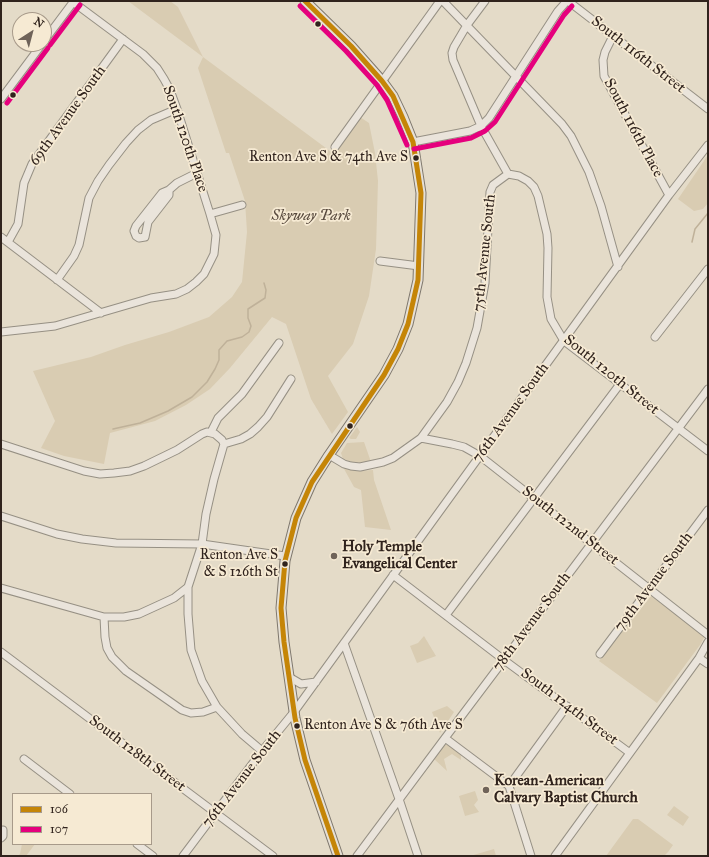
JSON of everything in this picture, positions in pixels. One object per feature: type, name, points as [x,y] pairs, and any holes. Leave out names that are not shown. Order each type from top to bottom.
[{"type":"main road","points":[[305,1],[351,46],[382,80],[393,96],[413,142],[421,193],[418,280],[412,311],[398,349],[384,375],[312,482],[296,518],[285,556],[282,584],[282,608],[284,642],[294,712],[305,760],[338,856]]},
{"type":"street","points":[[52,30],[73,1]]},
{"type":"street","name":"South 120th Place","points":[[1,332],[55,326],[151,298],[176,294],[187,289],[204,274],[214,254],[216,236],[170,90],[157,68],[143,54],[73,1]]},
{"type":"street","points":[[335,147],[440,1]]},
{"type":"street","points":[[443,1],[562,124],[580,151],[601,206],[618,267]]},
{"type":"street","points":[[485,1],[467,25],[454,47],[452,54],[455,66],[481,126],[508,174]]},
{"type":"street","points":[[413,142],[470,131],[481,126],[489,118],[558,11],[567,1]]},
{"type":"street","name":"South 116th Street","points":[[567,1],[708,109]]},
{"type":"street","name":"South 116th Place","points":[[614,36],[604,56],[602,68],[604,76],[669,195]]},
{"type":"street","name":"69th Avenue South","points":[[8,242],[18,224],[24,183],[32,164],[123,39]]},
{"type":"street","points":[[2,95],[36,52]]},
{"type":"street","points":[[57,280],[74,256],[79,245],[89,198],[109,165],[126,143],[147,124],[162,115],[177,110]]},
{"type":"street","name":"76th Avenue South","points":[[184,856],[262,751],[294,712],[669,195],[708,145]]},
{"type":"street","points":[[169,190],[169,195],[148,222],[145,237],[139,238],[136,236],[134,231],[136,226],[162,193],[169,190],[177,183],[197,173]]},
{"type":"street","name":"South 120th Street","points":[[508,174],[519,176],[528,181],[534,187],[538,196],[547,234],[547,297],[549,312],[554,325],[564,341],[708,451]]},
{"type":"street","name":"75th Avenue South","points":[[329,455],[344,464],[360,467],[374,465],[393,458],[421,438],[447,402],[466,363],[478,328],[485,283],[490,192],[493,185],[508,174]]},
{"type":"street","points":[[210,214],[242,205]]},
{"type":"street","points":[[1,237],[101,313]]},
{"type":"street","points":[[380,261],[419,266]]},
{"type":"street","points":[[655,337],[708,269]]},
{"type":"street","points":[[211,432],[218,418],[242,394],[279,343]]},
{"type":"street","points":[[224,444],[241,439],[258,427],[267,417],[291,379]]},
{"type":"street","points":[[446,615],[620,384]]},
{"type":"street","name":"78th Avenue South","points":[[357,856],[708,389]]},
{"type":"street","points":[[1,444],[84,471],[100,474],[130,471],[144,466],[177,450],[202,434],[211,432],[219,436],[224,444],[206,514],[202,544],[188,587],[188,614],[191,650],[202,681],[217,707],[242,734],[262,751]]},
{"type":"street","name":"South 122nd Street","points":[[421,438],[464,447],[480,456],[708,635]]},
{"type":"street","name":"79th Avenue South","points":[[600,654],[708,510]]},
{"type":"street","points":[[1,516],[57,534],[82,539],[116,543],[202,544],[285,556]]},
{"type":"street","name":"South 124th Street","points":[[393,575],[504,660],[630,753]]},
{"type":"street","points":[[1,588],[104,617],[124,617],[140,614],[174,598],[188,587]]},
{"type":"street","points":[[104,617],[107,648],[112,657],[126,671],[182,710],[191,713],[203,712],[217,707]]},
{"type":"street","points":[[555,856],[699,658],[708,642]]},
{"type":"street","points":[[344,643],[418,856]]},
{"type":"street","name":"South 128th Street","points":[[1,652],[271,856]]},
{"type":"street","points":[[699,658],[708,664]]},
{"type":"street","points":[[289,677],[301,684],[316,682]]},
{"type":"street","points":[[509,786],[567,706]]},
{"type":"street","points":[[445,738],[509,786],[531,856]]},
{"type":"street","points":[[24,760],[69,793]]},
{"type":"street","points":[[1,838],[3,836],[3,830]]},
{"type":"street","points":[[138,845],[152,856]]},
{"type":"green space","points":[[128,1],[170,1],[178,7],[203,57]]},
{"type":"green space","name":"Skyway Park","points":[[203,57],[334,154],[360,117],[369,123],[375,153],[378,181],[376,249],[369,296],[353,344],[328,376],[348,412],[332,434],[311,399],[286,324],[272,317],[230,368],[210,389],[186,405],[155,421],[110,433],[104,464],[64,456],[41,448],[55,421],[33,371],[91,357],[169,332],[209,317],[232,297],[242,282],[247,232],[245,201],[229,153],[226,153],[198,68]]},
{"type":"green space","points":[[708,155],[708,203],[703,209],[694,211],[678,199]]},
{"type":"green space","points":[[357,427],[360,432],[356,439],[349,438]]},
{"type":"green space","points":[[364,442],[371,462],[355,463],[343,459],[341,453],[347,443]]},
{"type":"green space","points":[[343,467],[358,471],[373,470],[374,480],[391,530],[365,527],[361,490],[354,487]]},
{"type":"green space","points":[[651,596],[705,636],[657,703],[599,661]]},
{"type":"green space","points":[[424,636],[436,656],[417,663],[410,646],[418,643]]},
{"type":"green space","points":[[447,706],[454,712],[440,733],[432,712]]},
{"type":"green space","points":[[444,745],[449,745],[461,754],[461,760],[452,754],[444,759],[447,771],[434,759]]},
{"type":"green space","points":[[475,791],[478,800],[474,805],[479,812],[465,816],[459,796]]},
{"type":"green space","points":[[674,806],[689,817],[683,826],[667,815]]},
{"type":"green space","points":[[633,819],[638,819],[673,845],[664,856],[606,856]]},
{"type":"green space","points":[[22,845],[34,845],[26,856],[18,856],[20,854]]},
{"type":"green space","points":[[494,849],[496,856],[470,856]]},
{"type":"waterway","points":[[692,242],[695,229],[708,213]]},
{"type":"waterway","points":[[113,429],[140,423],[168,411],[192,397],[207,382],[215,369],[219,360],[219,350],[227,341],[242,337],[249,332],[251,326],[248,318],[248,309],[265,298],[266,290],[264,283]]},
{"type":"transit line","name":"106","points":[[305,1],[351,46],[382,81],[393,96],[413,142],[421,193],[418,280],[408,324],[398,349],[384,375],[312,482],[296,518],[285,561],[281,608],[284,642],[295,718],[305,760],[338,856]]},
{"type":"transit line","name":"107","points":[[52,42],[80,5]]},
{"type":"transit line","name":"107","points":[[300,6],[346,51],[377,85],[387,100],[407,145]]},
{"type":"transit line","name":"107","points":[[414,149],[471,138],[485,131],[495,122],[564,15],[572,6]]},
{"type":"transit line","name":"107","points":[[7,103],[45,52]]},
{"type":"place","name":"Renton Ave S & 74th Ave S","points":[[416,158]]},
{"type":"place","name":"Holy Temple Evangelical Center","points":[[334,556]]},
{"type":"place","name":"Renton Ave S & S 126th St","points":[[285,564]]},
{"type":"place","name":"Renton Ave S & 76th Ave S","points":[[297,726]]},
{"type":"place","name":"Korean-American Calvary Baptist Church","points":[[486,790]]}]
